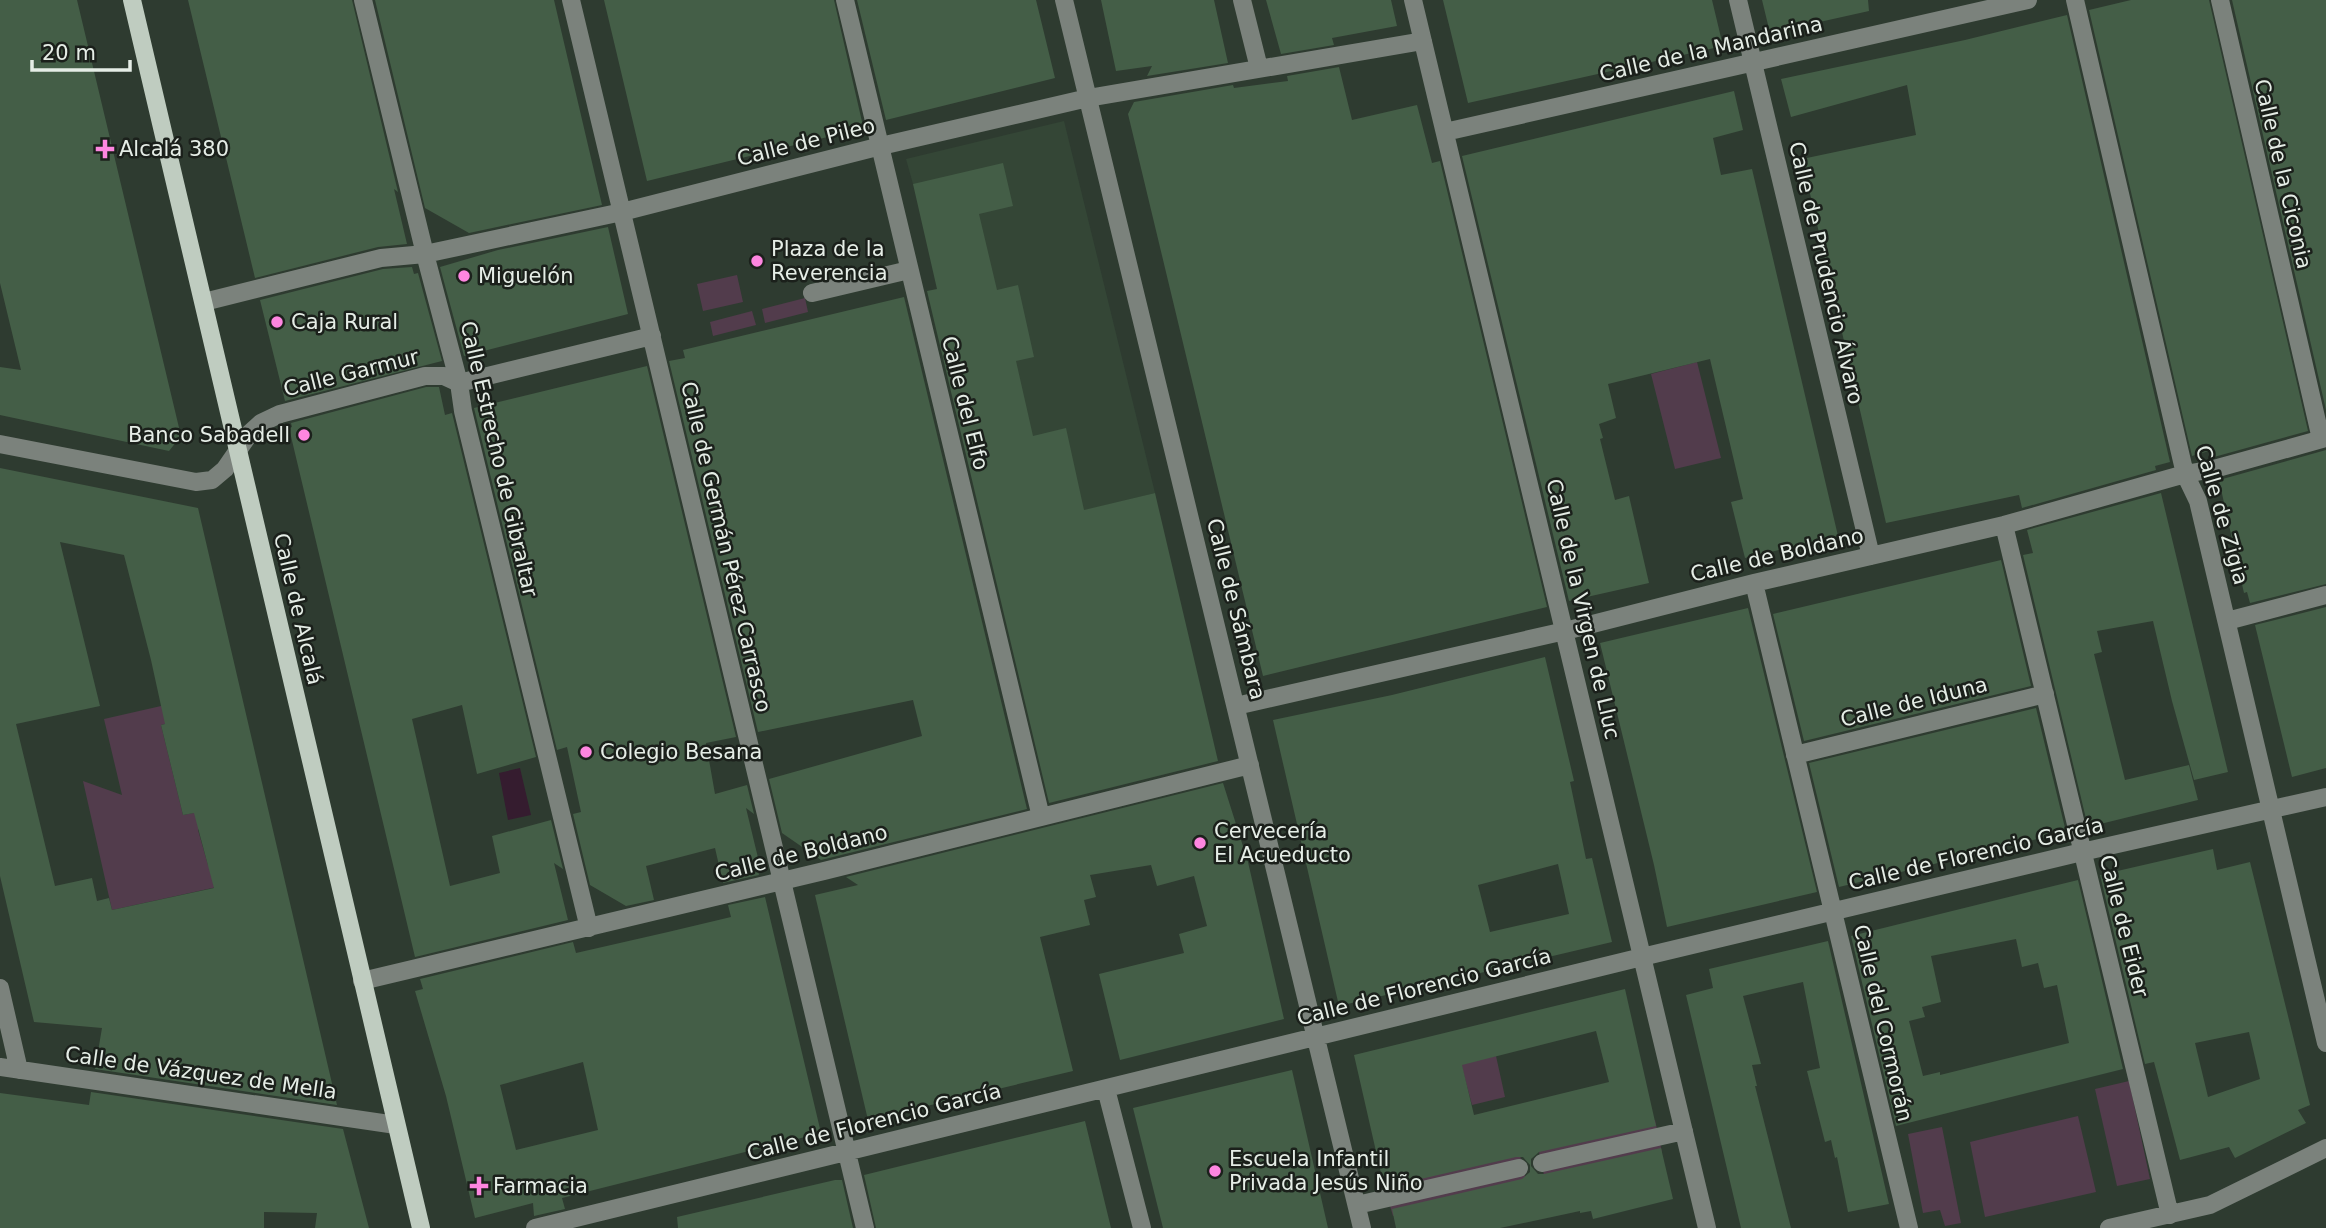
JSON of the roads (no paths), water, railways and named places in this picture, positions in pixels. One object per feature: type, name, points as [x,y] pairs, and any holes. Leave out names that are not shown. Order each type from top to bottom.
[{"type":"main road","name":"Calle de Alcalá","points":[[132,0],[421,1228]]},
{"type":"street","name":"Calle Estrecho de Gibraltar","points":[[363,0],[459,383],[463,411],[589,928]]},
{"type":"street","name":"Calle de Germán Pérez Carrasco","points":[[571,0],[864,1228]]},
{"type":"street","name":"Calle del Elfo","points":[[845,0],[1041,817]]},
{"type":"street","name":"Calle de Sámbara","points":[[1064,0],[1362,1228]]},
{"type":"street","points":[[1242,0],[1259,68]]},
{"type":"street","name":"Calle de la Virgen de Lluc","points":[[1413,0],[1707,1228]]},
{"type":"street","name":"Calle de Prudencio Álvaro","points":[[1738,0],[1871,556]]},
{"type":"street","name":"Calle de la Mandarina","points":[[1445,132],[2028,0]]},
{"type":"street","name":"Calle de Zigia","points":[[2075,0],[2185,474],[2198,501],[2326,1043]]},
{"type":"street","name":"Calle de la Ciconia","points":[[2220,0],[2324,439]]},
{"type":"street","name":"Calle de Pileo","points":[[204,302],[381,258],[425,254],[622,212],[881,146],[1088,98],[1423,41]]},
{"type":"street","points":[[812,293],[909,270]]},
{"type":"street","name":"Calle Garmur","points":[[0,444],[196,482],[212,480],[225,469],[250,433],[261,423],[280,414],[425,376],[444,376],[459,383],[652,335]]},
{"type":"street","name":"Calle de Boldano","points":[[1236,706],[1564,631],[1754,583],[2004,525],[2185,474],[2214,469],[2324,439]]},
{"type":"street","name":"Calle de Eider","points":[[2004,525],[2170,1215]]},
{"type":"street","name":"Calle del Cormorán","points":[[1754,583],[1909,1228]]},
{"type":"street","points":[[2227,621],[2326,595]]},
{"type":"street","name":"Calle de Iduna","points":[[1795,755],[2045,694]]},
{"type":"street","name":"Calle de Boldano","points":[[362,981],[589,928],[1250,765]]},
{"type":"street","name":"Calle de Florencio García","points":[[535,1228],[1642,957],[2326,797]]},
{"type":"street","points":[[0,988],[19,1070]]},
{"type":"street","name":"Calle de Vázquez de Mella","points":[[0,1067],[396,1125]]},
{"type":"street","points":[[1106,1089],[1142,1228]]},
{"type":"street","points":[[1542,1163],[1684,1131]]},
{"type":"street","points":[[2109,1228],[2210,1205],[2326,1148]]},
{"type":"street","points":[[1357,1205],[1519,1168]]},
{"type":"place","name":"Alcalá 380","points":[[105,149]]},
{"type":"place","name":"Plaza de la Reverencia","points":[[757,261]]},
{"type":"place","name":"Miguelón","points":[[464,276]]},
{"type":"place","name":"Caja Rural","points":[[277,322]]},
{"type":"place","name":"Banco Sabadell","points":[[304,435]]},
{"type":"place","name":"Colegio Besana","points":[[586,752]]},
{"type":"place","name":"Cervecería El Acueducto","points":[[1200,843]]},
{"type":"place","name":"Escuela Infantil Privada Jesús Niño","points":[[1215,1171]]},
{"type":"place","name":"Farmacia","points":[[479,1186]]}]
